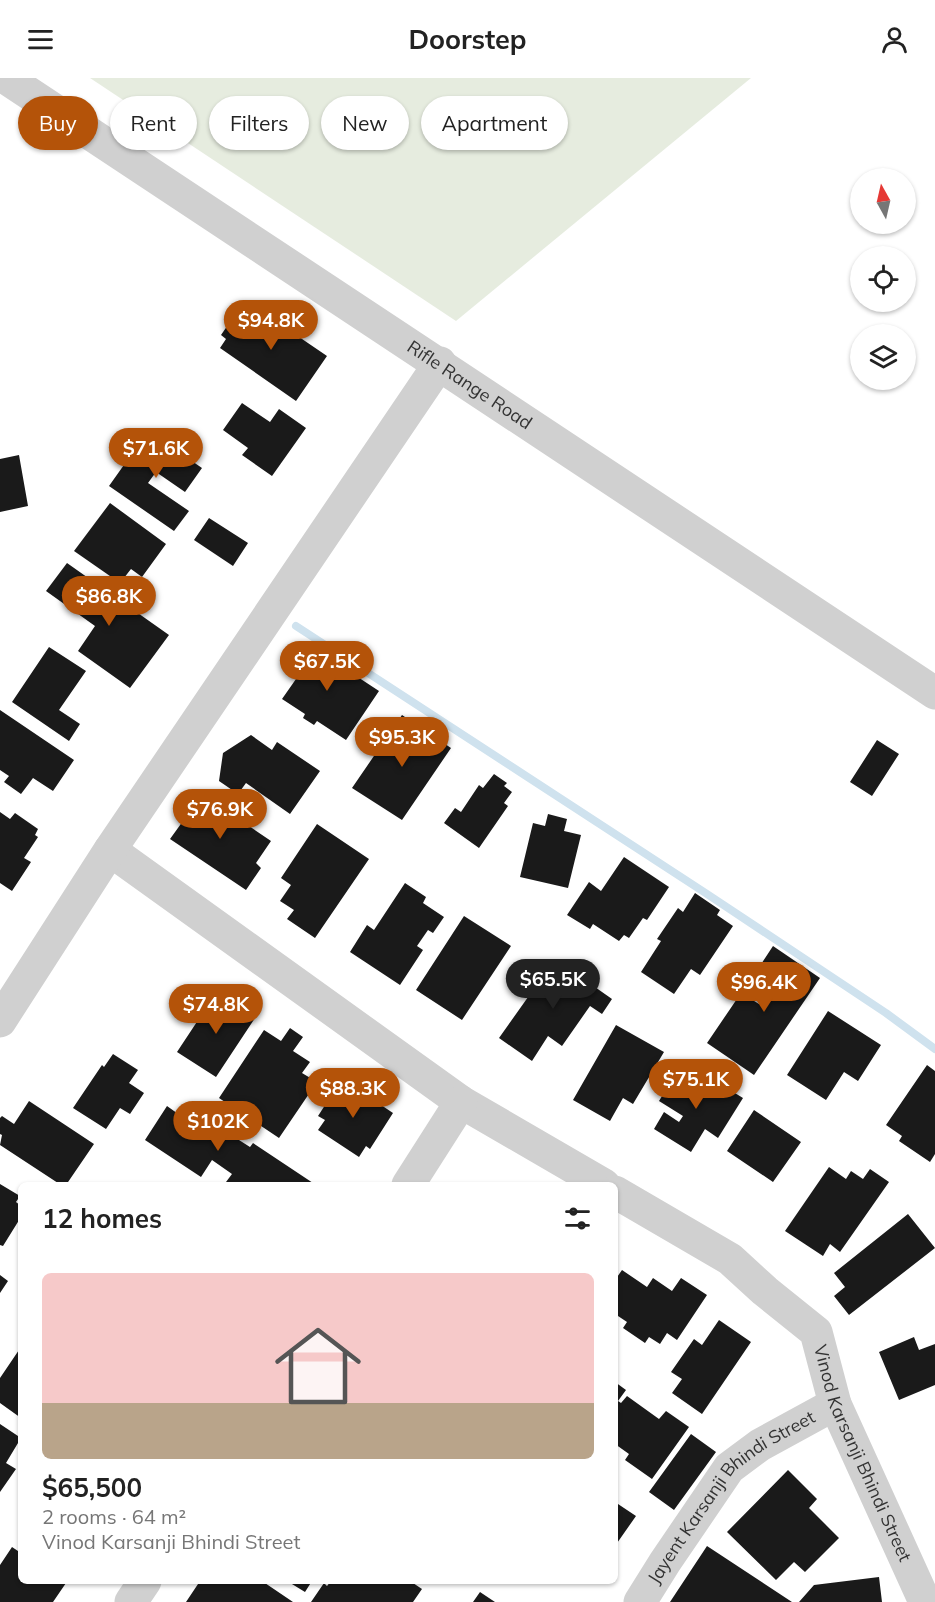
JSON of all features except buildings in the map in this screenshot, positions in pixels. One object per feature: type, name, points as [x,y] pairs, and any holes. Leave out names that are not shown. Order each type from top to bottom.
[{"type":"street","name":"Rifle Range Road","points":[[6,78],[440,363],[738,564],[935,693]]},
{"type":"street","points":[[0,1021],[110,850],[440,363]]},
{"type":"street","points":[[110,850],[461,1102],[599,1182]]},
{"type":"street","points":[[410,1182],[461,1102]]},
{"type":"street","name":"Vinod Karsanji Bhindi Street","points":[[618,1194],[730,1259],[816,1332],[835,1404],[925,1602]]},
{"type":"street","name":"Jayent Karsanji Bhindi Street","points":[[640,1602],[664,1562],[729,1468],[759,1444],[835,1404]]},
{"type":"street","points":[[131,1602],[143,1584]]},
{"type":"shaded area","points":[[90,78],[751,78],[456,321],[197,149],[197,96],[117,96]]},
{"type":"waterway","points":[[296,626],[704,892],[886,1013],[935,1049]]}]
